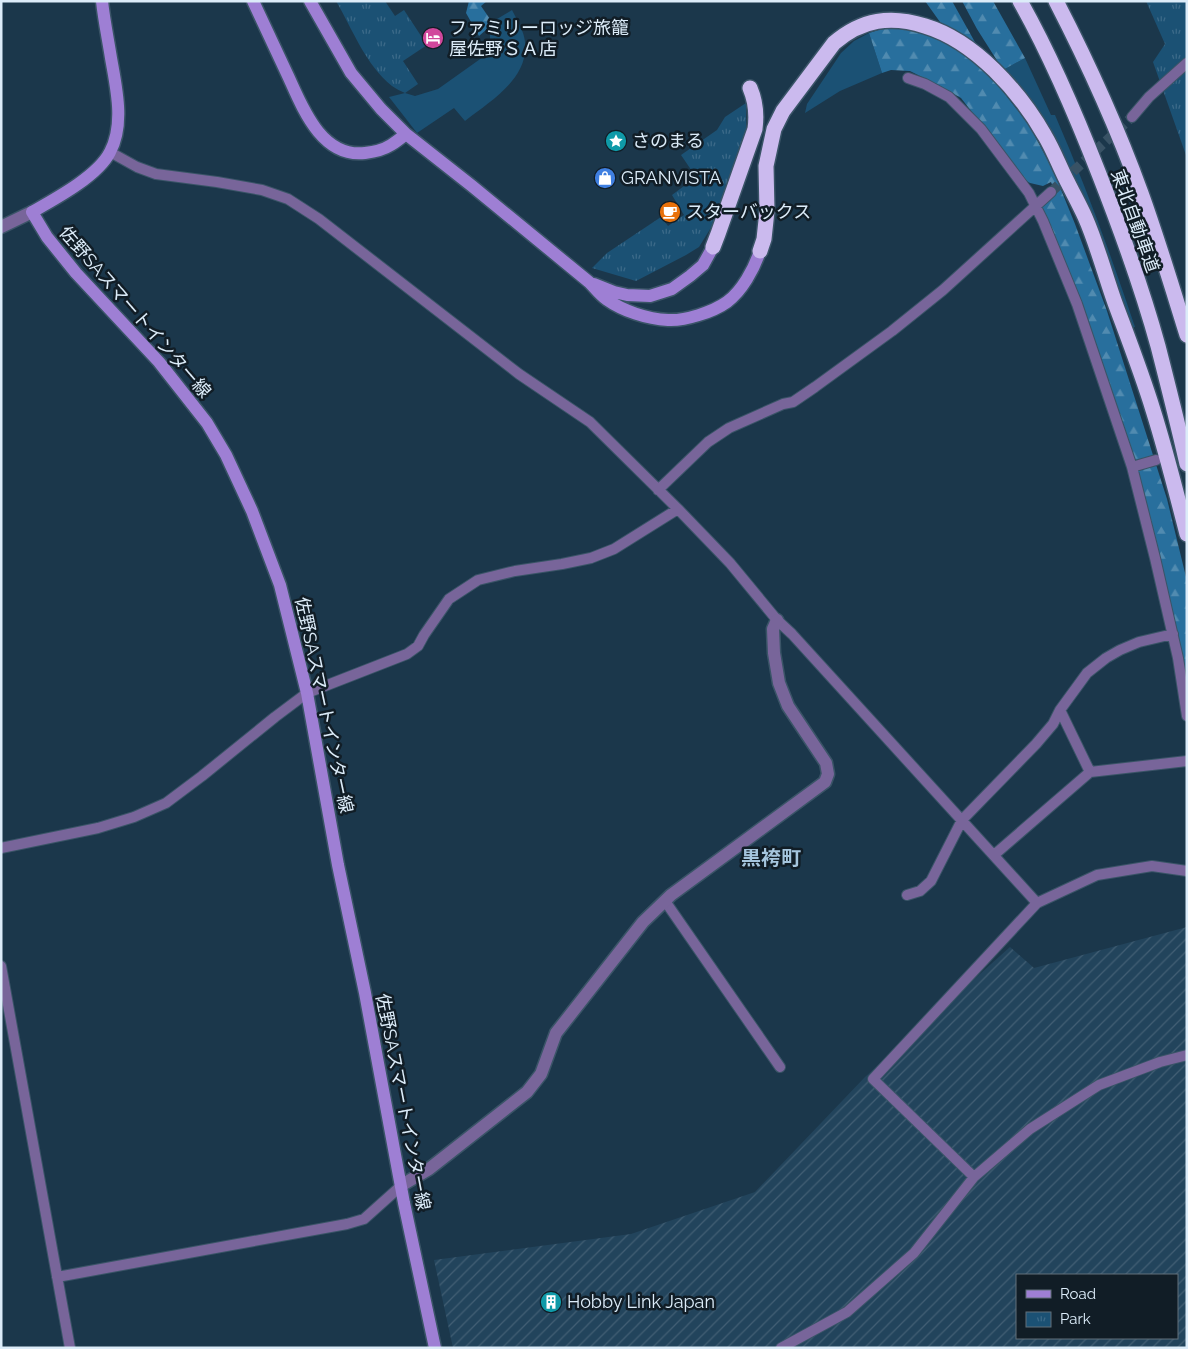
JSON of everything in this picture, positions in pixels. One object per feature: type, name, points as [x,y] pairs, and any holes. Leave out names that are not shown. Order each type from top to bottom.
[{"type":"highway","name":"東北自動車道","points":[[1020,1],[1048,55],[1110,202],[1157,344],[1187,464]]},
{"type":"highway","name":"東北自動車道","points":[[1056,1],[1098,89],[1141,192],[1187,335]]},
{"type":"highway","points":[[760,251],[764,239],[767,211],[766,166],[774,129],[783,112],[834,43],[844,34],[869,23],[883,20],[901,20],[918,23],[950,35],[969,48],[996,72],[1023,102],[1045,136],[1085,218],[1152,409],[1170,467],[1187,534]]},
{"type":"highway","points":[[713,247],[755,128],[756,105],[750,88]]},
{"type":"main road","points":[[32,212],[57,198],[95,171],[110,152],[116,136],[119,109],[102,1]]},
{"type":"main road","points":[[253,1],[309,119],[328,142],[350,153],[361,154],[375,152],[389,146],[406,134]]},
{"type":"main road","points":[[310,1],[351,73],[381,109],[406,134],[589,282],[605,298],[627,310],[649,316],[668,320],[688,318],[710,311],[727,302],[744,284],[755,265],[760,251]]},
{"type":"main road","name":"佐野SAスマートインター線","points":[[32,212],[47,237],[76,273],[159,362],[207,424],[226,455],[252,511],[280,585],[307,693],[338,865],[435,1348]]},
{"type":"main road","points":[[589,282],[621,293],[650,296],[672,289],[690,276],[703,265],[713,247]]},
{"type":"street","points":[[1132,117],[1149,97],[1187,64]]},
{"type":"street","points":[[908,78],[925,84],[949,98],[981,129],[1029,193],[1036,206],[1077,304],[1132,467],[1173,634],[1187,716]]},
{"type":"street","points":[[110,152],[137,167],[156,174],[262,190],[288,200],[318,219],[519,374],[590,422],[730,563],[777,620],[792,634],[1037,903]]},
{"type":"street","points":[[658,490],[708,442],[722,432],[783,404],[793,402],[892,331],[943,290],[1050,192]]},
{"type":"street","points":[[1,226],[32,212]]},
{"type":"street","points":[[1132,467],[1156,460]]},
{"type":"street","points":[[1,848],[98,828],[134,817],[166,803],[275,716],[307,693],[407,654],[418,646],[449,599],[478,580],[515,571],[591,558],[614,549],[678,509]]},
{"type":"street","points":[[57,1277],[347,1224],[364,1219],[402,1185],[429,1168],[527,1092],[540,1074],[556,1033],[642,922],[671,894],[824,782],[828,774],[826,763],[788,706],[779,683],[774,653],[773,629],[777,620]]},
{"type":"street","points":[[908,895],[920,891],[931,881],[962,820],[1036,744],[1053,724],[1060,710],[1087,673],[1120,650],[1139,642],[1173,634]]},
{"type":"street","points":[[1060,710],[1090,772]]},
{"type":"street","points":[[994,855],[1090,772],[1187,761]]},
{"type":"street","points":[[974,1177],[873,1079],[1037,903],[1097,875],[1152,866],[1187,871]]},
{"type":"street","points":[[664,901],[780,1067]]},
{"type":"street","points":[[1,966],[70,1348]]},
{"type":"street","points":[[781,1348],[847,1312],[914,1253],[974,1177],[1030,1129],[1099,1086],[1160,1062],[1187,1055]]},
{"type":"shaded area","points":[[1187,927],[1187,1348],[453,1348],[434,1260],[631,1234],[755,1192],[865,1077],[1010,947],[1034,968]]},
{"type":"green space","points":[[336,1],[385,1],[395,16],[404,10],[427,45],[403,61],[418,84],[405,93],[392,86],[374,68]]},
{"type":"green space","points":[[469,1],[487,1],[481,6],[492,22],[479,36],[466,13]]},
{"type":"green space","points":[[925,1],[952,1],[976,44],[940,22]]},
{"type":"green space","points":[[962,1],[993,1],[1025,58],[1003,70]]},
{"type":"green space","points":[[1146,1],[1187,1],[1187,158],[1153,62],[1165,44]]},
{"type":"green space","points":[[512,10],[522,30],[525,42],[525,55],[521,67],[514,78],[496,97],[465,121],[454,108],[417,133],[389,97],[405,93],[415,96],[438,89],[483,57],[490,49],[488,28],[492,22]]},
{"type":"green space","points":[[888,27],[924,29],[956,45],[990,75],[1029,125],[1053,170],[1107,311],[1167,499],[1187,581],[1187,686],[1184,662],[1145,501],[1132,457],[1102,362],[1041,207],[1055,192],[1051,182],[1043,186],[1025,180],[961,98],[910,71],[891,70],[882,73],[869,33]]},
{"type":"green space","points":[[869,33],[882,73],[840,91],[805,113],[807,104],[841,53],[854,41]]},
{"type":"green space","points":[[1025,58],[1051,115],[1055,115],[1077,167],[1135,327],[1131,328],[1092,219],[1003,70]]},
{"type":"green space","points":[[746,103],[746,129],[712,226],[699,247],[636,281],[592,268],[607,253],[661,217],[668,226],[684,215],[672,195],[696,177],[681,155],[717,130],[725,117]]},
{"type":"tunnel","points":[[1051,192],[1132,117]]},
{"type":"place","name":"ファミリーロッジ旅籠 屋佐野ＳＡ店","points":[[433,38]]},
{"type":"place","name":"さのまる","points":[[616,141]]},
{"type":"place","name":"GRANVISTA","points":[[605,178]]},
{"type":"place","name":"スターバックス","points":[[670,212]]},
{"type":"place","name":"Hobby Link Japan","points":[[551,1302]]},
{"type":"district","name":"黒袴町","points":[[771,858]]}]
